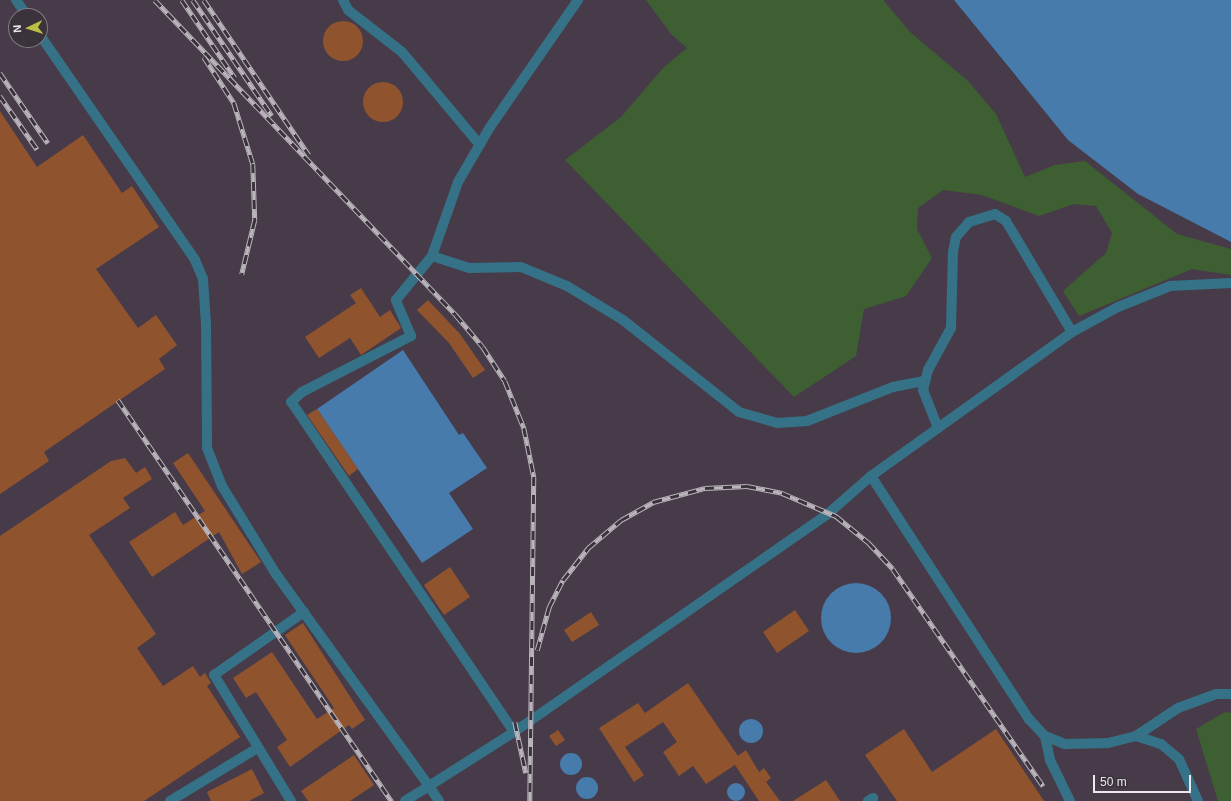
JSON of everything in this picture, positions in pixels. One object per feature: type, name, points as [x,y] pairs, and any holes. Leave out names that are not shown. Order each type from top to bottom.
[{"type":"lane","points":[[343,0],[348,10],[402,52],[480,145]]},
{"type":"lane","points":[[514,732],[291,402],[302,392],[411,336],[396,300],[432,256],[458,182],[480,145],[578,0]]},
{"type":"lane","points":[[48,47],[195,260],[203,279],[206,324],[207,448],[222,486],[304,612],[439,801]]},
{"type":"lane","points":[[938,428],[927,407],[923,390],[925,381],[951,328],[952,252],[956,237],[969,222],[981,217],[995,214],[1006,221],[1072,332]]},
{"type":"lane","points":[[432,256],[470,268],[521,267],[567,286],[623,320],[739,412],[777,423],[807,421],[893,387],[925,381]]},
{"type":"lane","points":[[405,801],[514,732],[830,512],[871,476],[1072,332],[1118,307],[1170,286],[1231,283]]},
{"type":"lane","points":[[871,476],[1029,719],[1045,736],[1065,744],[1108,742],[1136,736],[1178,708],[1216,694],[1231,694]]},
{"type":"lane","points":[[291,801],[256,749],[214,675],[304,612]]},
{"type":"lane","points":[[1045,736],[1050,760],[1070,801]]},
{"type":"lane","points":[[1136,736],[1161,744],[1179,759],[1198,801]]},
{"type":"lane","points":[[170,801],[256,749]]},
{"type":"shaded area","points":[[0,0],[954,0],[1020,82],[1138,194],[1231,242],[1231,801],[0,801]]},
{"type":"green space","points":[[646,0],[883,0],[910,32],[968,81],[996,114],[1025,177],[1055,165],[1085,161],[1177,234],[1231,249],[1231,275],[1192,269],[1079,316],[1063,291],[1106,253],[1112,233],[1096,206],[1074,204],[1039,216],[982,195],[943,190],[918,208],[917,229],[932,258],[906,296],[864,309],[856,356],[794,397],[565,160],[621,117],[664,67],[687,48],[671,34]]},
{"type":"green space","points":[[1225,712],[1231,713],[1231,801],[1218,801],[1196,729]]},
{"type":"water","points":[[954,0],[1231,0],[1231,242],[1138,194],[1068,140]]},
{"type":"water","points":[[403,350],[459,435],[463,433],[487,468],[449,493],[473,529],[422,563],[317,409]]},
{"type":"water","points":[[856,583],[869,586],[881,593],[888,605],[891,618],[888,631],[881,643],[869,650],[856,653],[843,650],[831,643],[824,631],[821,618],[824,605],[831,593],[843,586]]},
{"type":"water","points":[[751,719],[756,720],[762,726],[762,736],[756,742],[751,743],[746,742],[740,736],[739,731],[740,726],[746,720]]},
{"type":"water","points":[[571,753],[579,756],[582,764],[579,772],[571,775],[563,772],[560,764],[563,756]]},
{"type":"water","points":[[587,777],[595,780],[598,788],[595,796],[587,799],[579,796],[576,788],[579,780]]},
{"type":"water","points":[[732,783],[740,783],[745,788],[743,799],[740,801],[732,801],[727,796],[727,788]]},
{"type":"building","points":[[343,21],[351,23],[357,27],[361,33],[363,41],[361,49],[357,55],[351,59],[343,61],[335,59],[329,55],[325,49],[323,41],[325,33],[329,27],[335,23]]},
{"type":"building","points":[[383,82],[391,84],[397,88],[401,94],[403,102],[401,110],[397,116],[391,120],[383,122],[375,120],[369,116],[365,110],[363,102],[365,94],[369,88],[375,84]]},
{"type":"building","points":[[0,111],[37,167],[83,135],[122,193],[132,186],[159,227],[96,269],[138,328],[156,315],[177,345],[159,359],[165,369],[44,452],[49,461],[0,494]]},
{"type":"building","points":[[361,288],[380,317],[390,310],[401,328],[361,355],[350,338],[319,358],[305,337],[356,303],[350,295]]},
{"type":"building","points":[[428,300],[460,334],[485,370],[473,378],[449,343],[417,310]]},
{"type":"building","points":[[317,409],[358,469],[349,476],[307,415]]},
{"type":"building","points":[[188,453],[261,562],[242,574],[219,532],[152,577],[129,542],[175,512],[183,525],[205,511],[173,463]]},
{"type":"building","points":[[125,458],[136,473],[145,467],[152,479],[123,498],[130,508],[89,535],[156,634],[137,648],[163,686],[193,666],[200,677],[205,673],[211,683],[207,686],[240,737],[144,801],[0,801],[0,536],[111,461]]},
{"type":"building","points":[[450,567],[470,597],[444,615],[424,585]]},
{"type":"building","points":[[795,610],[809,631],[777,653],[763,632]]},
{"type":"building","points":[[591,612],[599,625],[572,642],[564,630]]},
{"type":"building","points":[[303,623],[365,720],[352,729],[349,725],[290,767],[277,747],[287,740],[256,692],[246,698],[233,678],[272,652],[317,719],[334,708],[285,635]]},
{"type":"building","points":[[688,683],[738,756],[746,750],[759,772],[764,768],[771,778],[766,782],[780,801],[759,801],[735,765],[706,784],[693,766],[679,776],[663,752],[677,742],[663,722],[625,747],[644,775],[634,782],[599,728],[638,703],[645,713]]},
{"type":"building","points":[[904,729],[932,772],[996,729],[1044,801],[897,801],[865,755]]},
{"type":"building","points":[[558,730],[565,740],[556,746],[549,736]]},
{"type":"building","points":[[354,755],[374,785],[350,801],[308,801],[301,791]]},
{"type":"building","points":[[252,769],[264,793],[249,801],[211,801],[207,792]]},
{"type":"building","points":[[826,780],[840,801],[793,801]]},
{"type":"railway","points":[[155,0],[456,315],[483,347],[505,381],[524,428],[534,477],[530,801]]},
{"type":"railway","points":[[182,0],[235,78]]},
{"type":"railway","points":[[193,0],[272,116]]},
{"type":"railway","points":[[204,0],[309,155]]},
{"type":"railway","points":[[204,57],[234,103],[253,164],[255,220],[242,274]]},
{"type":"railway","points":[[0,73],[48,143]]},
{"type":"railway","points":[[0,96],[37,149]]},
{"type":"railway","points":[[118,400],[392,801]]},
{"type":"railway","points":[[537,650],[549,607],[563,580],[588,548],[621,520],[653,502],[705,488],[747,486],[782,493],[836,516],[869,543],[893,569],[1043,786]]},
{"type":"railway","points":[[515,722],[526,773]]}]
